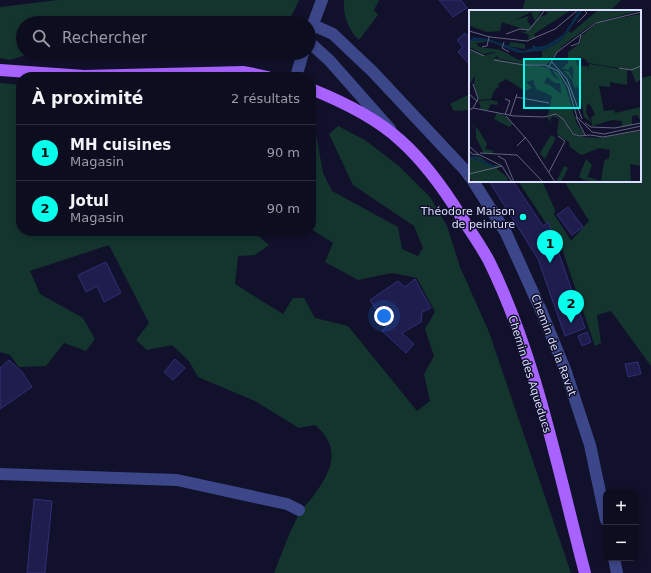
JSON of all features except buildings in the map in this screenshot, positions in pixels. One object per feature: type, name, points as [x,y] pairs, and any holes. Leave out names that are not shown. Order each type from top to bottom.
[{"type":"main road","points":[[0,70],[28,72]]},
{"type":"main road","name":"Chemin des Aqueducs","points":[[316,91],[331,97],[366,116],[399,139],[427,167],[448,196],[489,261],[514,320],[534,381],[585,573]]},
{"type":"street","points":[[316,16],[322,0]]},
{"type":"street","points":[[316,31],[333,34],[373,72],[469,176]]},
{"type":"street","points":[[316,49],[399,139]]},
{"type":"street","points":[[298,72],[302,60]]},
{"type":"street","name":"Chemin de la Ravat","points":[[473,182],[491,207],[509,240],[540,308],[566,372],[590,445],[603,506]]},
{"type":"street","points":[[0,474],[177,480],[287,504],[299,510]]},
{"type":"street","points":[[615,561],[617,573]]},
{"type":"green space","points":[[58,0],[299,0],[291,16],[16,16],[16,58],[9,60],[0,58],[0,7]]},
{"type":"green space","points":[[344,0],[379,0],[374,10],[378,15],[359,40],[352,32],[347,22],[344,11]]},
{"type":"green space","points":[[525,0],[621,0],[611,10],[522,10]]},
{"type":"green space","points":[[651,76],[651,366],[611,311],[597,315],[601,343],[595,346],[561,246],[519,182],[542,182],[555,210],[554,214],[571,241],[589,221],[565,182],[641,182],[641,78]]},
{"type":"green space","points":[[0,83],[16,85],[16,236],[258,236],[269,245],[255,255],[238,256],[235,284],[283,314],[293,298],[304,298],[315,318],[348,326],[417,411],[430,401],[424,374],[434,356],[425,329],[435,312],[417,278],[392,273],[358,280],[325,262],[333,243],[316,232],[316,134],[323,173],[332,191],[398,227],[402,249],[418,256],[423,248],[414,226],[353,185],[329,134],[338,126],[365,140],[399,166],[430,197],[447,226],[460,267],[489,332],[571,573],[274,573],[299,514],[318,490],[328,471],[331,462],[329,443],[324,434],[315,425],[299,428],[255,401],[198,377],[189,361],[172,345],[147,350],[136,340],[149,323],[109,245],[30,271],[40,294],[83,318],[95,339],[86,351],[64,343],[46,366],[19,367],[10,355],[0,352]]},
{"type":"green space","points":[[469,94],[469,110],[454,111],[450,104]]},
{"type":"place","name":"Théodore Maison de peinture","points":[[523,217]]},
{"type":"place","name":"MH cuisines","points":[[550,263]]},
{"type":"place","name":"Jotul","points":[[571,323]]}]
